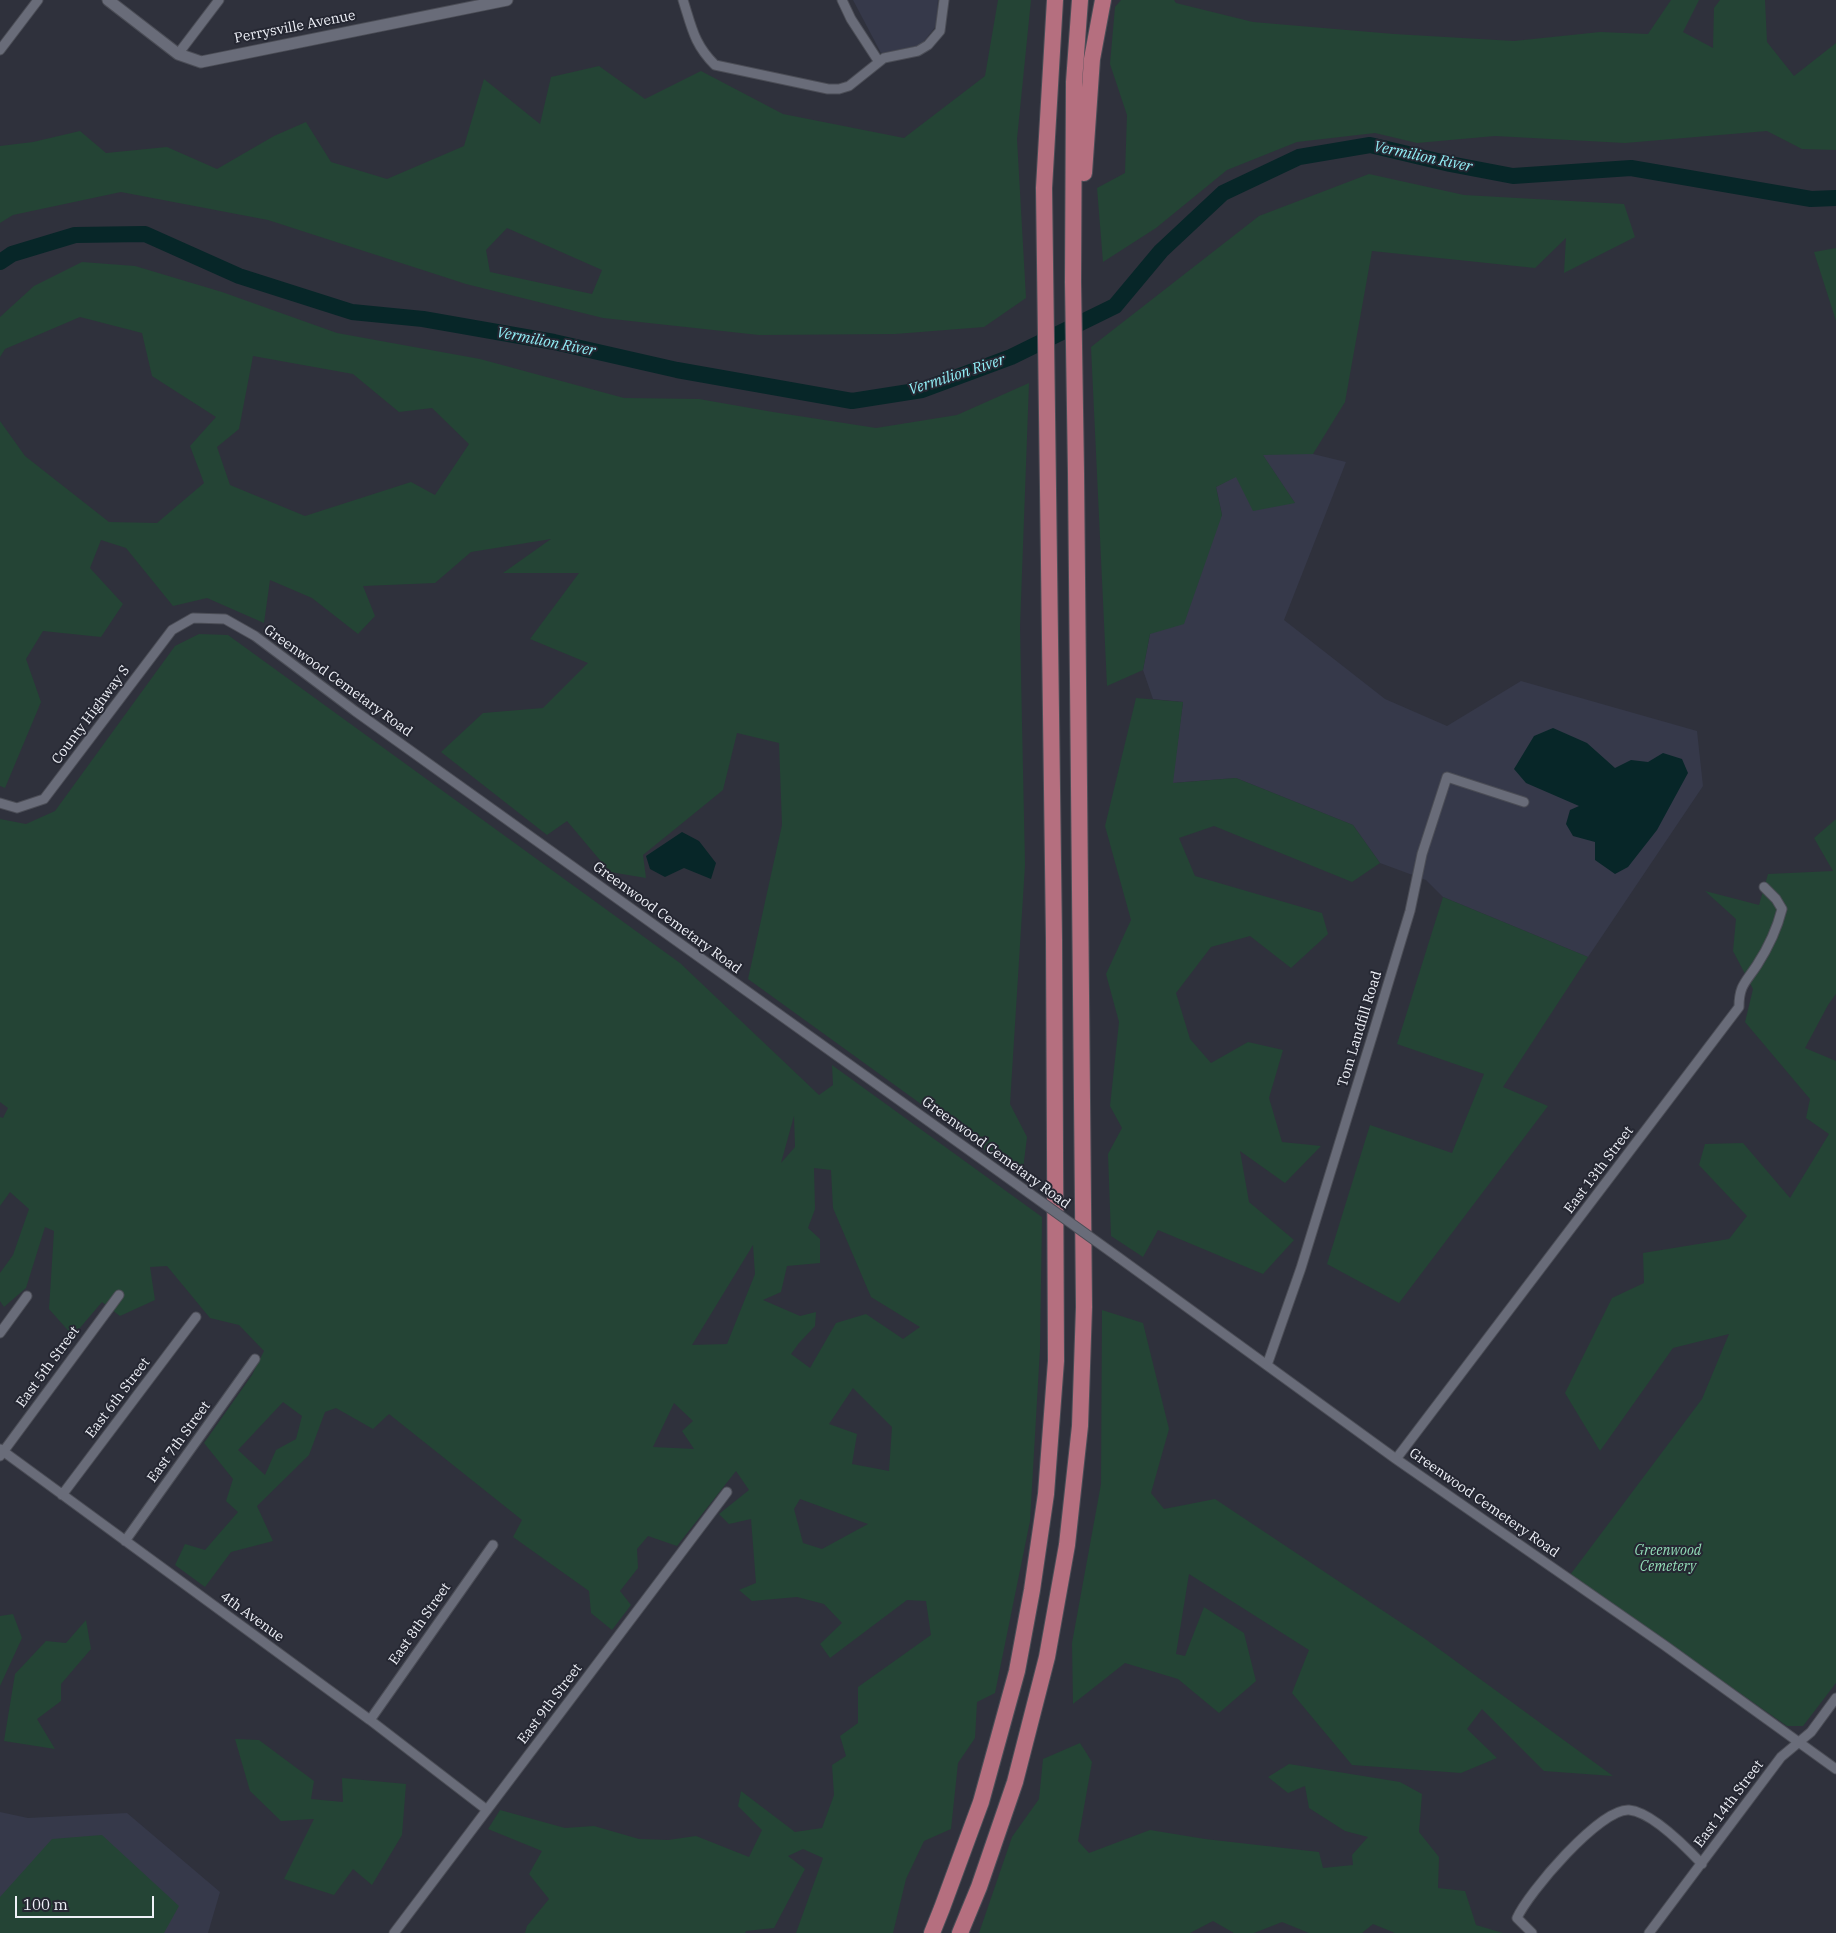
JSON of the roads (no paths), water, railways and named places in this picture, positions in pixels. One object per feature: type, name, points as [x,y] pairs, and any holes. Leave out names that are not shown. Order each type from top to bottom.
[{"type":"highway","points":[[1044,188],[1039,152],[1040,65],[1046,0]]},
{"type":"highway","points":[[932,1933],[981,1802],[1017,1671],[1032,1590],[1046,1494],[1056,1361],[1049,476],[1044,188],[1055,0]]},
{"type":"highway","points":[[1079,178],[1074,82],[1080,0]]},
{"type":"highway","points":[[960,1933],[979,1887],[1015,1782],[1047,1657],[1067,1545],[1080,1426],[1084,1307],[1073,282],[1079,178],[1092,59],[1104,0]]},
{"type":"street","points":[[0,50],[38,0]]},
{"type":"street","name":"Perrysville Avenue","points":[[108,0],[178,54],[201,62],[507,0]]},
{"type":"street","points":[[178,54],[219,0]]},
{"type":"street","points":[[683,0],[697,42],[702,52],[715,65],[833,89],[849,86],[884,58],[918,52],[928,45],[940,31],[944,0]]},
{"type":"street","points":[[842,0],[851,19],[879,62]]},
{"type":"street","name":"County Highway S","points":[[0,803],[17,808],[44,799],[172,630],[193,618]]},
{"type":"street","name":"Greenwood Cemetary Road","points":[[193,618],[225,619],[255,636],[354,711],[1118,1258]]},
{"type":"street","name":"Tom Landfill Road","points":[[1267,1365],[1301,1268],[1375,1027],[1410,911],[1422,854],[1447,777],[1524,802]]},
{"type":"street","name":"East 13th Street","points":[[1396,1459],[1739,1007],[1739,997],[1745,980],[1756,966],[1778,926],[1782,908],[1776,899],[1764,888]]},
{"type":"street","name":"Greenwood Cemetery Road","points":[[1118,1258],[1396,1459],[1656,1640],[1836,1769]]},
{"type":"street","name":"East 5th Street","points":[[1,1452],[119,1295]]},
{"type":"street","points":[[0,1333],[27,1296]]},
{"type":"street","name":"East 6th Street","points":[[62,1495],[196,1317]]},
{"type":"street","name":"East 7th Street","points":[[125,1540],[255,1359]]},
{"type":"street","name":"4th Avenue","points":[[1,1452],[125,1540],[370,1720],[487,1810]]},
{"type":"street","name":"East 9th Street","points":[[394,1933],[727,1492]]},
{"type":"street","name":"East 8th Street","points":[[370,1720],[493,1545]]},
{"type":"street","name":"East 14th Street","points":[[1649,1933],[1781,1757],[1811,1732],[1836,1698]]},
{"type":"street","points":[[1532,1933],[1517,1918],[1522,1906],[1570,1848],[1587,1832],[1618,1811],[1638,1811],[1686,1848],[1702,1864]]},
{"type":"waterway","name":"Vermilion River","points":[[0,262],[12,254],[75,235],[145,234],[239,276],[352,312],[423,319],[554,342],[677,370],[852,401],[922,390],[1011,357],[1115,306],[1161,251],[1223,193],[1299,157],[1370,145],[1450,164],[1513,176],[1631,168],[1811,199],[1836,198]]},
{"type":"park label","name":"Greenwood Cemetery","points":[[1668,1559]]}]
